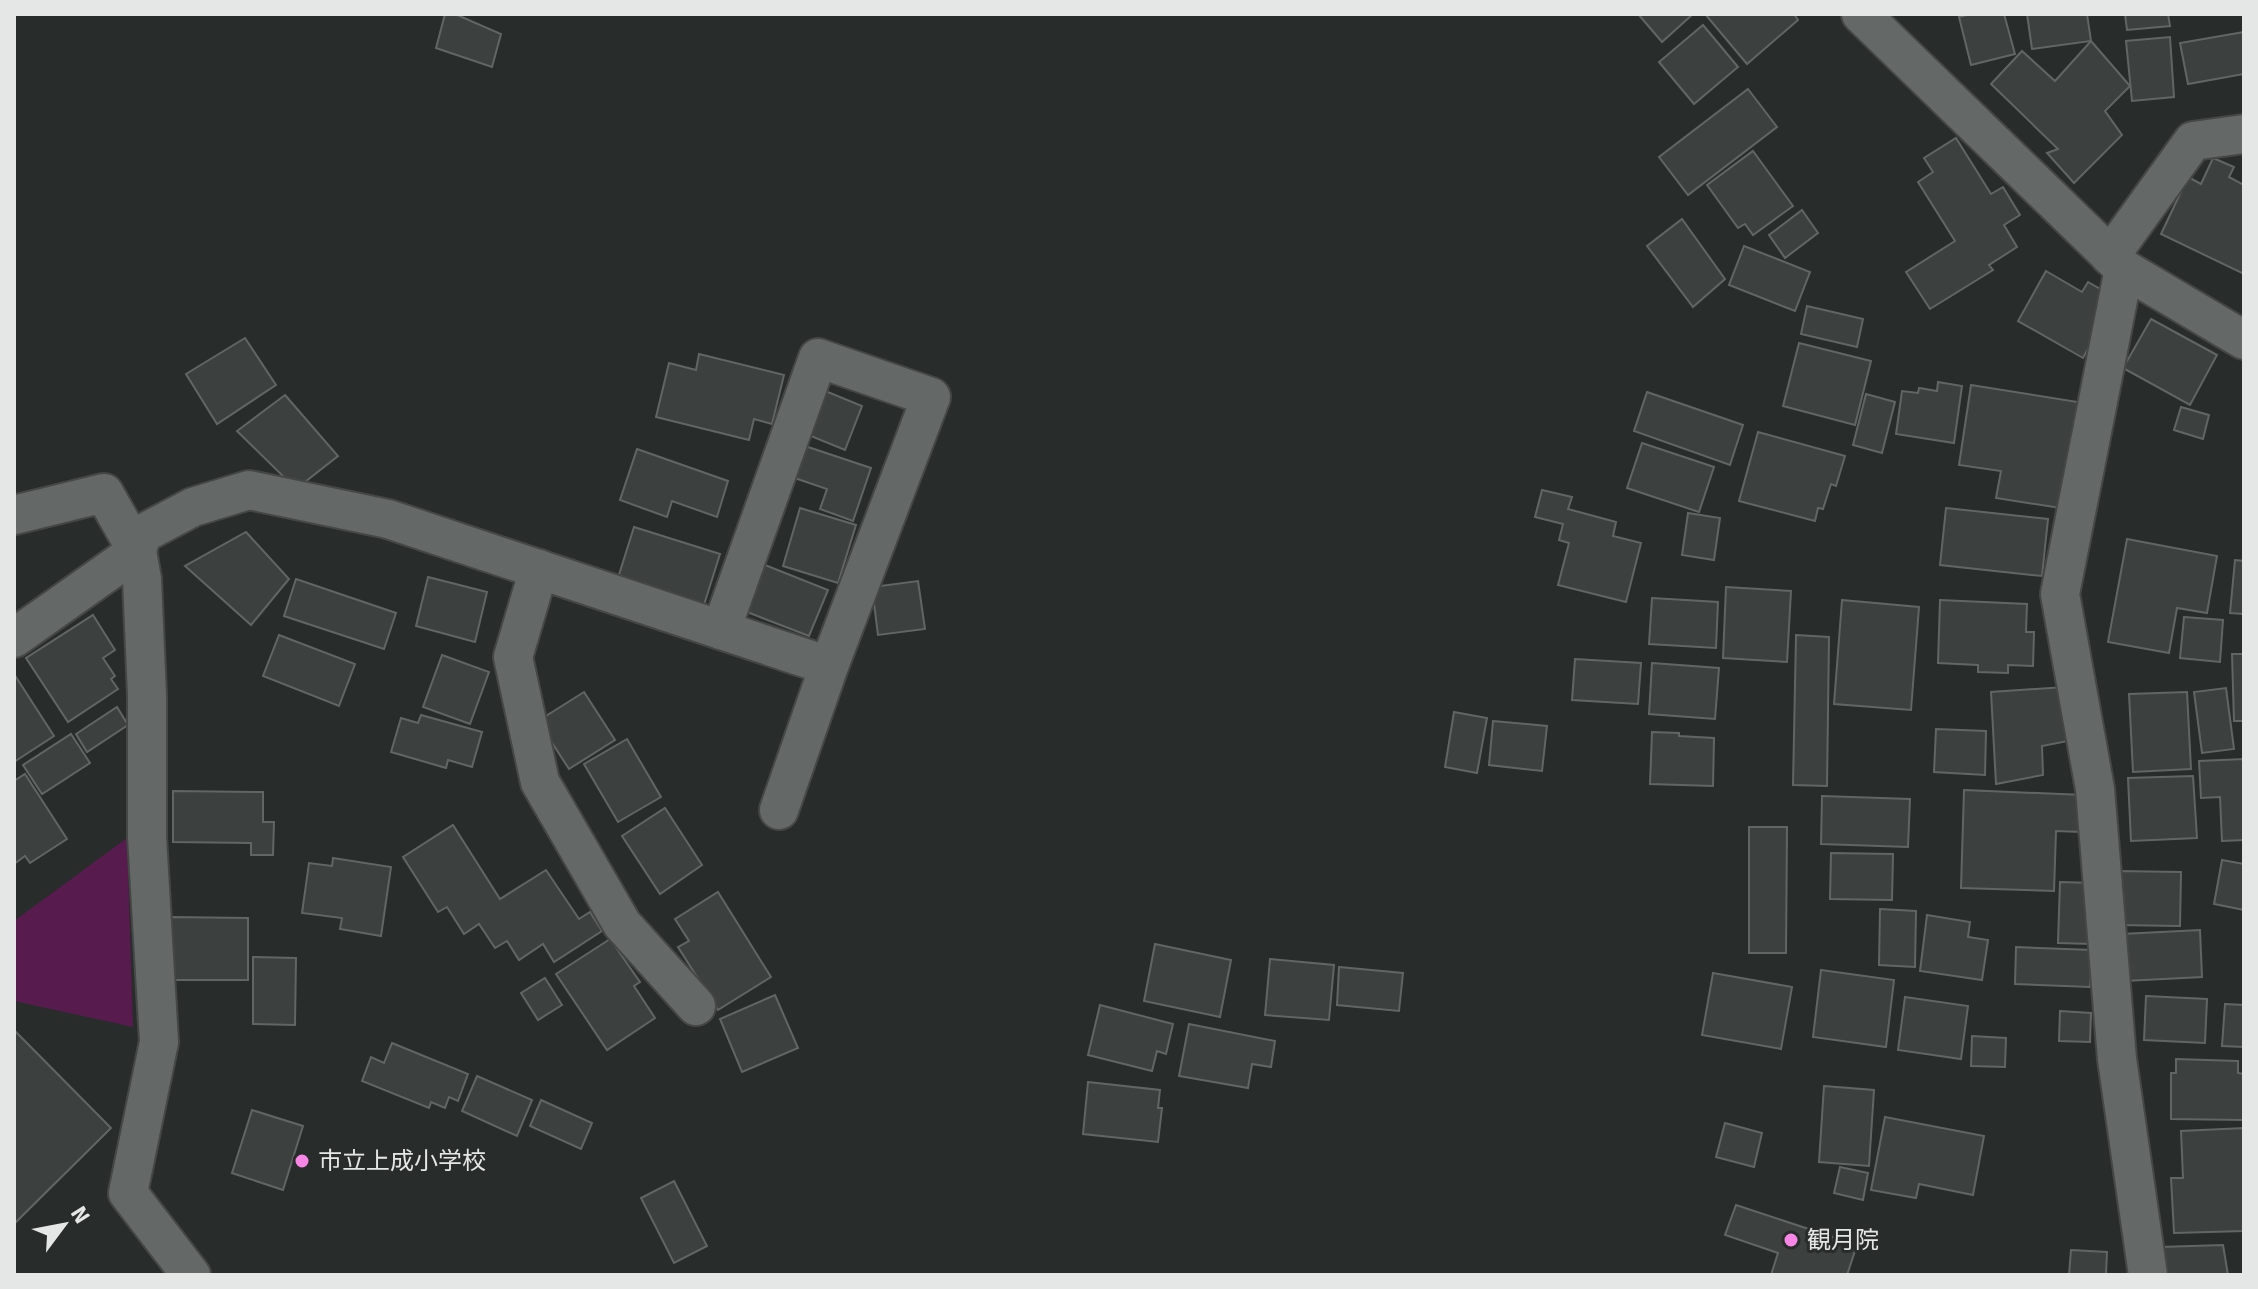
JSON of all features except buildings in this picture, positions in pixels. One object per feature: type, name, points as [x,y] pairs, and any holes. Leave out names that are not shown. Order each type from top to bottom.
[{"type":"street","points":[[1861,14],[2117,262],[2244,340]]},
{"type":"street","points":[[2148,1275],[2117,1059],[2095,789],[2060,594],[2117,262],[2193,141],[2244,134]]},
{"type":"street","points":[[721,630],[818,358],[931,397],[829,666],[779,810]]},
{"type":"street","points":[[14,638],[137,551],[142,534],[193,507],[249,490],[388,519],[829,666]]},
{"type":"street","points":[[14,515],[104,493],[137,551],[142,579],[147,837],[159,1042],[128,1193],[191,1275]]},
{"type":"street","points":[[539,569],[513,657],[540,782],[622,924],[696,1006]]},
{"type":"shaded area","points":[[127,838],[133,1027],[14,1001],[14,921]]},
{"type":"place","name":"市立上成小学校","points":[[302,1161]]},
{"type":"place","name":"観月院","points":[[1791,1240]]}]
